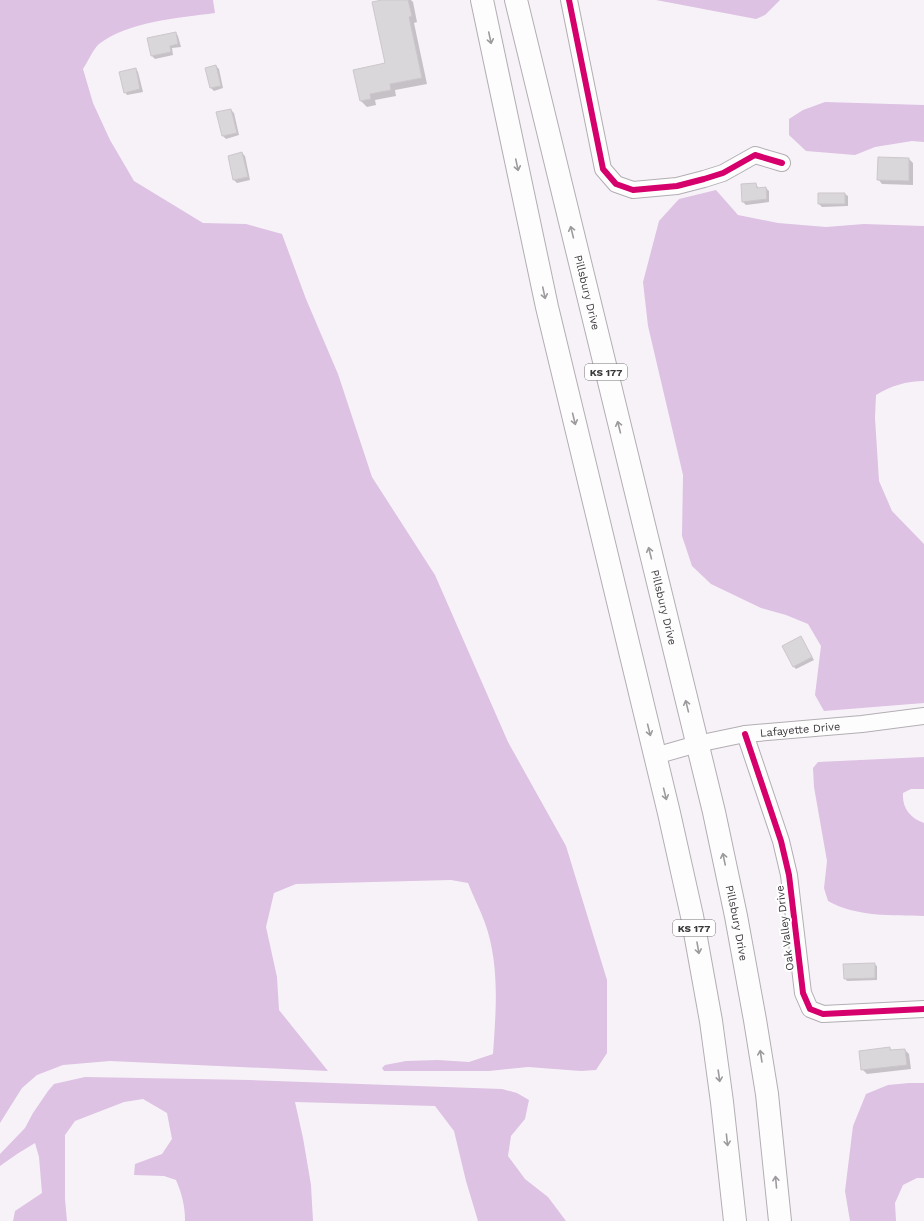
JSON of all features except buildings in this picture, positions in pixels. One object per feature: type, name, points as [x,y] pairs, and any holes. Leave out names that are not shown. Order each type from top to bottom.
[{"type":"highway","name":"KS 177","points":[[482,0],[547,307],[669,813],[692,916],[711,1021],[723,1109],[735,1221]]},
{"type":"highway","name":"Pillsbury Drive","points":[[516,0],[714,812],[736,916],[767,1094],[780,1221]]},
{"type":"street","points":[[569,0],[603,169],[616,184],[633,190],[677,186],[723,173],[755,154],[782,163]]},
{"type":"street","name":"Lafayette Drive","points":[[655,756],[697,744],[745,734],[862,724],[924,716]]},
{"type":"street","name":"Oak Valley Drive","points":[[745,734],[781,841],[789,875],[803,992],[810,1010],[823,1014],[924,1009]]},
{"type":"shaded area","points":[[0,0],[213,0],[215,13],[139,25],[111,36],[99,44],[83,69],[93,103],[110,140],[134,181],[203,223],[246,224],[282,234],[306,299],[338,374],[372,477],[435,575],[508,742],[566,846],[607,980],[607,1053],[596,1070],[581,1071],[528,1067],[489,1071],[384,1071],[382,1068],[385,1065],[406,1061],[438,1060],[469,1062],[493,1054],[496,988],[493,955],[485,923],[468,883],[451,880],[296,884],[274,893],[266,927],[277,977],[279,1010],[328,1071],[110,1061],[63,1065],[37,1075],[22,1088],[0,1123]]},
{"type":"shaded area","points":[[656,0],[780,0],[765,15],[756,19]]},
{"type":"shaded area","points":[[825,102],[924,105],[924,142],[912,141],[875,147],[855,155],[806,151],[789,135],[789,119],[803,110]]},
{"type":"shaded area","points":[[716,190],[738,215],[778,223],[826,227],[864,224],[924,226],[924,381],[899,385],[876,395],[875,418],[879,481],[892,511],[924,544],[924,703],[824,711],[815,695],[821,646],[808,624],[786,615],[761,608],[711,584],[692,566],[682,536],[683,475],[648,326],[643,282],[659,221],[679,199]]},
{"type":"shaded area","points":[[924,757],[924,789],[911,789],[903,793],[903,798],[908,812],[924,823],[924,916],[862,913],[828,901],[824,888],[827,861],[814,787],[813,768],[818,762]]},
{"type":"shaded area","points":[[85,1077],[250,1080],[502,1089],[517,1093],[529,1100],[525,1119],[511,1136],[508,1156],[525,1179],[548,1197],[566,1221],[478,1221],[466,1181],[454,1131],[435,1106],[295,1102],[311,1185],[313,1221],[185,1221],[183,1200],[176,1180],[164,1176],[134,1175],[135,1164],[162,1154],[172,1139],[167,1113],[143,1099],[124,1102],[75,1121],[65,1135],[65,1199],[67,1221],[13,1221],[15,1211],[42,1193],[39,1157],[35,1143],[0,1166],[0,1154],[25,1128],[33,1113],[54,1084]]},
{"type":"shaded area","points":[[924,1083],[924,1178],[917,1178],[903,1185],[895,1203],[896,1221],[850,1221],[845,1191],[853,1126],[866,1094],[888,1085]]},
{"type":"cycle path","points":[[569,0],[603,169],[616,184],[633,190],[677,186],[723,173],[755,155],[782,163]]},
{"type":"cycle path","points":[[745,734],[781,841],[789,875],[803,993],[810,1009],[823,1014],[924,1009]]}]
